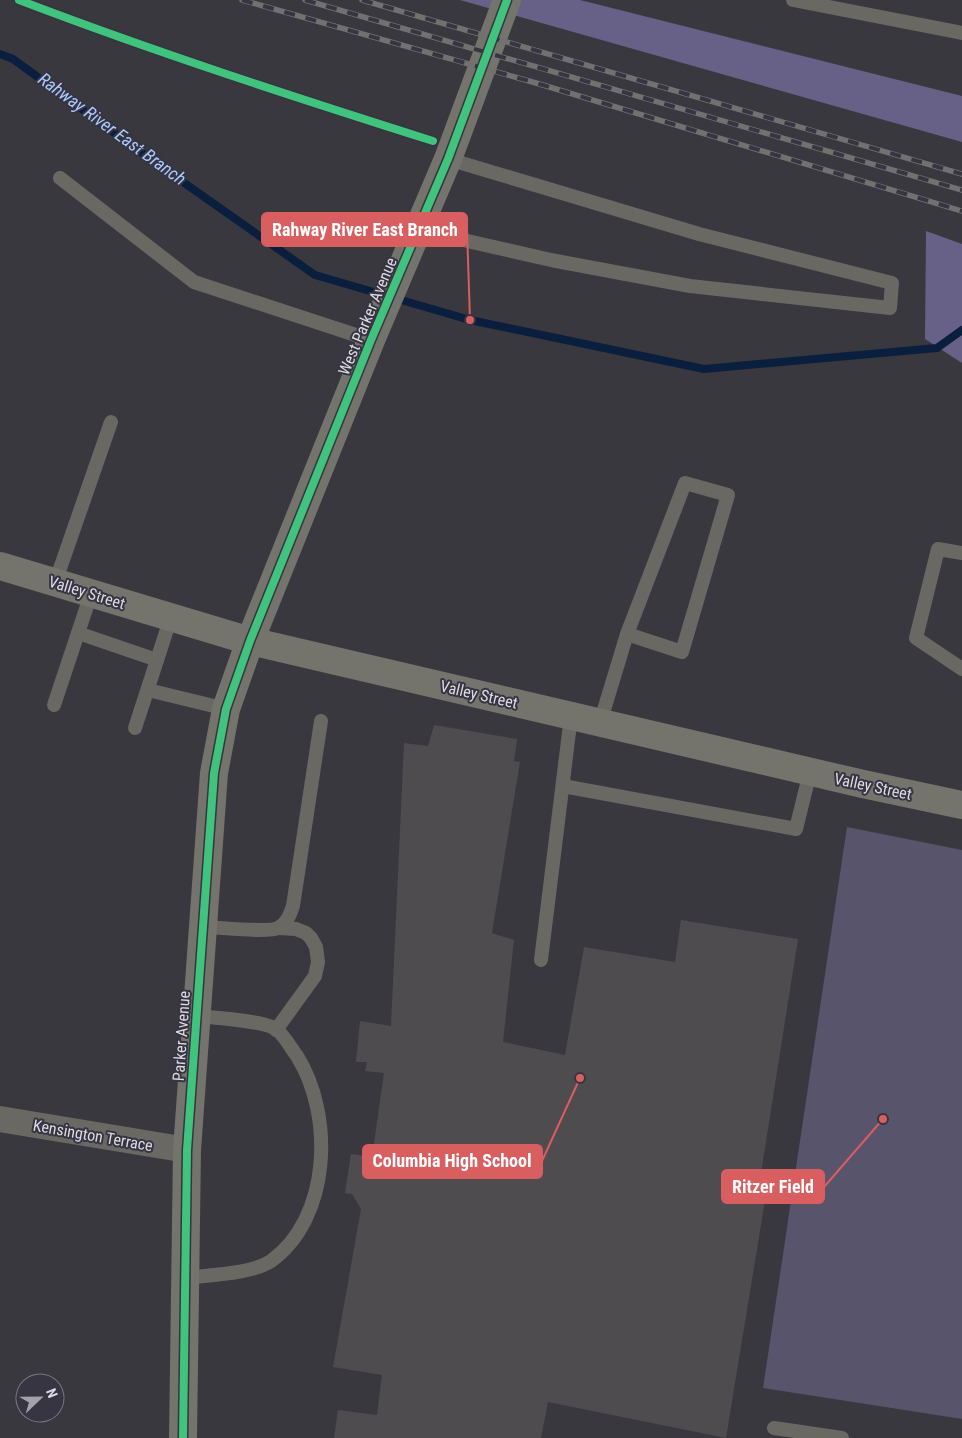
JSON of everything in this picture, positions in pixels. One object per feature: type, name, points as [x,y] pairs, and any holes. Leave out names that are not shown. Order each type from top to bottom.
[{"type":"street","name":"West Parker Avenue","points":[[250,641],[371,340],[448,159],[508,0]]},
{"type":"street","name":"Valley Street","points":[[0,566],[250,641],[810,772],[962,805]]},
{"type":"street","name":"Parker Avenue","points":[[183,1438],[187,1150],[214,773],[226,709],[250,641]]},
{"type":"street","name":"Kensington Terrace","points":[[0,1119],[187,1150]]},
{"type":"lane","points":[[793,0],[962,33]]},
{"type":"lane","points":[[419,230],[551,260],[690,286],[890,308],[892,283],[699,234],[448,159]]},
{"type":"lane","points":[[60,178],[194,282],[371,340]]},
{"type":"lane","points":[[55,583],[111,422]]},
{"type":"lane","points":[[600,723],[627,634],[685,483],[728,496],[682,652],[627,634]]},
{"type":"lane","points":[[962,554],[938,549],[916,638],[962,669]]},
{"type":"lane","points":[[54,705],[92,594]]},
{"type":"lane","points":[[135,728],[171,618]]},
{"type":"lane","points":[[78,633],[157,660]]},
{"type":"lane","points":[[148,690],[226,709]]},
{"type":"lane","points":[[541,960],[571,716]]},
{"type":"lane","points":[[279,928],[288,920],[293,906],[321,720]]},
{"type":"lane","points":[[563,786],[796,829],[810,772]]},
{"type":"lane","points":[[203,927],[267,930],[279,928],[296,929],[306,932],[311,938],[316,947],[318,962],[315,976],[276,1030]]},
{"type":"lane","points":[[186,1278],[249,1270],[270,1262],[288,1246],[308,1215],[316,1193],[322,1156],[316,1103],[309,1077],[288,1044],[276,1030],[260,1024],[197,1016]]},
{"type":"lane","points":[[774,1428],[842,1438]]},
{"type":"shaded area","points":[[460,0],[580,0],[962,96],[962,142]]},
{"type":"shaded area","points":[[926,231],[962,244],[962,363],[925,339]]},
{"type":"shaded area","points":[[847,827],[962,850],[962,1419],[763,1388]]},
{"type":"building","points":[[434,725],[517,739],[514,761],[520,762],[492,933],[514,940],[503,1042],[565,1055],[584,947],[675,962],[681,920],[798,939],[761,1173],[769,1176],[726,1438],[548,1402],[541,1438],[334,1438],[338,1410],[377,1415],[382,1375],[333,1367],[361,1209],[352,1194],[345,1193],[351,1154],[372,1157],[384,1073],[365,1071],[367,1062],[356,1062],[360,1021],[391,1026],[404,743],[428,746]]},
{"type":"waterway","name":"Rahway River East Branch","points":[[0,54],[13,59],[153,161],[315,275],[470,320],[704,369],[937,348],[962,330]]},
{"type":"railway","points":[[242,0],[536,83],[962,211]]},
{"type":"railway","points":[[305,0],[962,190]]},
{"type":"railway","points":[[362,0],[962,174]]},
{"type":"cycle path","points":[[19,0],[225,74],[433,141]]},
{"type":"cycle path","points":[[183,1438],[187,1150],[214,773],[226,709],[250,641],[371,340],[448,159],[507,0]]},
{"type":"place","name":"Rahway River East Branch","points":[[470,320]]},
{"type":"place","name":"Columbia High School","points":[[580,1078]]},
{"type":"place","name":"Ritzer Field","points":[[883,1119]]}]
